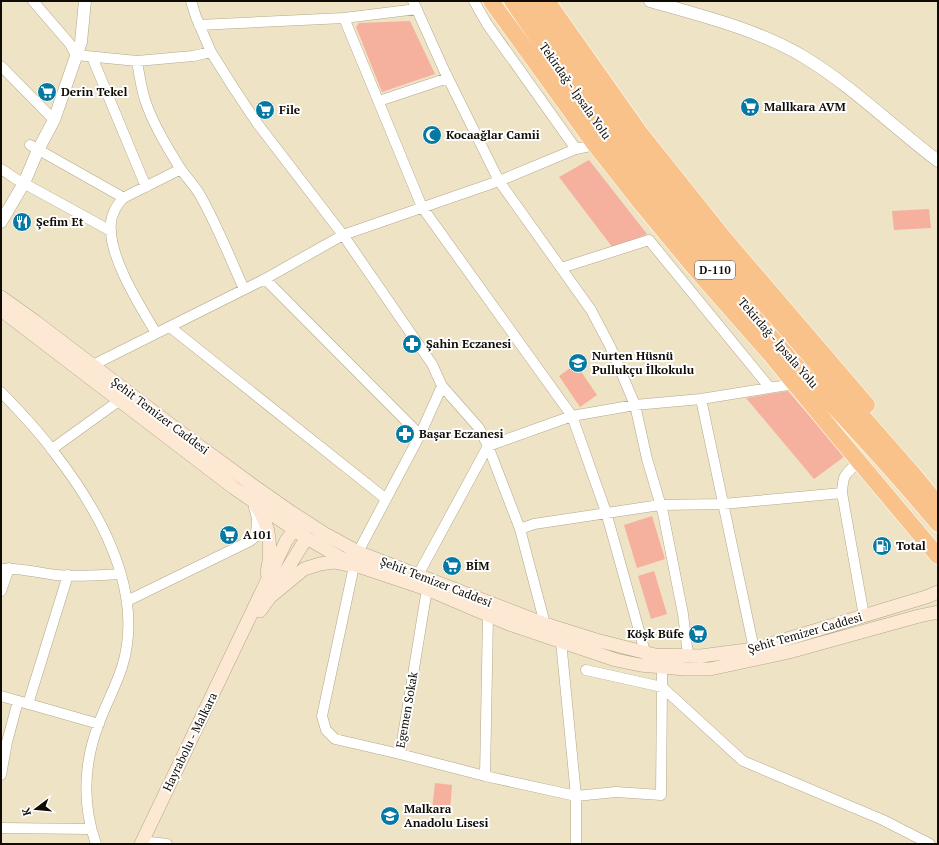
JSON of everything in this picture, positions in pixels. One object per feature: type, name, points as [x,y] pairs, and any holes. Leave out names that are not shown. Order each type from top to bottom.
[{"type":"highway","points":[[491,1],[533,57],[595,145],[664,231],[938,556]]},
{"type":"highway","points":[[498,1],[533,57]]},
{"type":"highway","name":"Tekirdağ - İpsala Yolu","points":[[512,1],[572,88],[621,156],[656,201],[792,361],[905,484],[938,524]]},
{"type":"highway","name":"Tekirdağ - İpsala Yolu","points":[[530,1],[575,68],[668,192],[938,504]]},
{"type":"highway","points":[[547,1],[641,134],[724,238],[938,489]]},
{"type":"main road","name":"Şehit Temizer Caddesi","points":[[1,297],[175,428],[291,512],[325,534],[358,552],[545,624],[596,640],[645,652],[655,654],[701,656],[754,649],[926,597],[938,592]]},
{"type":"main road","name":"Şehit Temizer Caddesi","points":[[1,310],[251,500],[341,558],[356,566],[427,590],[509,624],[616,660],[662,668],[710,668],[789,652],[938,612]]},
{"type":"main road","points":[[251,500],[263,517],[269,535],[269,561],[266,594]]},
{"type":"main road","points":[[266,594],[304,542],[302,524],[291,512]]},
{"type":"main road","points":[[302,532],[314,530],[325,534]]},
{"type":"main road","points":[[266,594],[304,569],[320,564],[334,562],[356,566]]},
{"type":"main road","name":"Hayrabolu - Malkara","points":[[142,843],[239,640],[266,594]]},
{"type":"street","points":[[34,1],[70,44],[76,55]]},
{"type":"street","points":[[1,222],[24,183],[34,148],[54,120],[81,42],[85,1]]},
{"type":"street","points":[[191,1],[199,25],[211,52],[257,123],[343,235],[432,364],[442,386],[479,428],[488,446],[520,529],[545,624]]},
{"type":"street","points":[[474,1],[487,24],[576,149]]},
{"type":"street","points":[[650,1],[721,21],[748,31],[799,54],[846,86],[909,139],[938,161]]},
{"type":"street","points":[[199,25],[344,18],[415,5],[448,78],[499,181],[590,310],[610,346],[635,405],[647,459],[660,504],[683,614],[688,655]]},
{"type":"street","points":[[344,18],[422,207],[572,416],[606,512],[645,652]]},
{"type":"street","points":[[76,55],[137,61],[193,56],[211,52]]},
{"type":"street","points":[[92,57],[146,186]]},
{"type":"street","points":[[137,61],[140,82],[145,100],[180,169],[205,204],[244,289]]},
{"type":"street","points":[[1,66],[54,120]]},
{"type":"street","points":[[379,102],[448,78]]},
{"type":"street","points":[[93,365],[265,279],[343,235],[499,181],[576,149],[595,145]]},
{"type":"street","points":[[34,148],[124,198]]},
{"type":"street","points":[[1,169],[111,231]]},
{"type":"street","points":[[156,333],[124,276],[116,253],[111,231],[113,214],[116,205],[124,198],[180,169]]},
{"type":"street","points":[[561,268],[649,240],[664,231]]},
{"type":"street","points":[[649,240],[770,388]]},
{"type":"street","points":[[265,279],[420,435]]},
{"type":"street","points":[[170,327],[386,499]]},
{"type":"street","points":[[418,575],[488,446],[572,416],[635,405],[701,399],[794,384]]},
{"type":"street","points":[[358,552],[420,435],[442,386]]},
{"type":"street","points":[[1,392],[52,449],[82,492],[109,541],[126,592],[128,629],[127,647],[122,667],[99,724],[91,749],[86,776],[91,829],[96,844]]},
{"type":"street","points":[[701,399],[722,504],[754,649]]},
{"type":"street","points":[[52,449],[120,400]]},
{"type":"street","points":[[859,462],[847,472],[843,478],[842,493],[864,616]]},
{"type":"street","points":[[520,529],[534,524],[660,504],[722,504],[842,493]]},
{"type":"street","points":[[127,601],[250,541],[256,536],[257,518],[251,500]]},
{"type":"street","name":"Egemen Sokak","points":[[356,566],[322,716],[326,730],[335,739],[400,754],[427,590]]},
{"type":"street","points":[[1,591],[5,569],[57,575],[87,576],[121,574]]},
{"type":"street","points":[[28,704],[68,575]]},
{"type":"street","points":[[484,776],[488,616]]},
{"type":"street","points":[[561,641],[576,796],[576,844]]},
{"type":"street","points":[[396,753],[484,776],[576,796],[616,792],[661,795],[662,668]]},
{"type":"street","points":[[586,670],[662,687],[743,761],[883,820],[930,844]]},
{"type":"street","points":[[1,696],[99,724]]},
{"type":"street","points":[[1,775],[7,742],[18,701]]},
{"type":"street","points":[[1,828],[91,829]]},
{"type":"street","points":[[142,843],[167,844]]},
{"type":"shaded area","points":[[410,21],[435,74],[382,92],[356,27],[359,23]]},
{"type":"shaded area","points":[[589,160],[647,234],[613,248],[559,177]]},
{"type":"shaded area","points":[[929,209],[931,228],[894,230],[892,211]]},
{"type":"shaded area","points":[[576,364],[597,395],[580,407],[559,376]]},
{"type":"shaded area","points":[[788,391],[845,456],[814,479],[746,398]]},
{"type":"shaded area","points":[[652,516],[665,559],[637,568],[624,525]]},
{"type":"shaded area","points":[[654,571],[667,614],[651,619],[638,576]]},
{"type":"shaded area","points":[[435,783],[452,785],[450,812],[432,810]]},
{"type":"place","name":"Derin Tekel","points":[[47,92]]},
{"type":"place","name":"Mallkara AVM","points":[[750,107]]},
{"type":"place","name":"File","points":[[265,110]]},
{"type":"place","name":"Kocaağlar Camii","points":[[432,135]]},
{"type":"place","name":"Şefim Et","points":[[22,222]]},
{"type":"place","name":"Şahin Eczanesi","points":[[412,344]]},
{"type":"place","name":"Nurten Hüsnü Pullukçu İlkokulu","points":[[578,363]]},
{"type":"place","name":"Başar Eczanesi","points":[[405,434]]},
{"type":"place","name":"A101","points":[[229,535]]},
{"type":"place","name":"Total","points":[[882,546]]},
{"type":"place","name":"BİM","points":[[452,566]]},
{"type":"place","name":"Köşk Büfe","points":[[698,634]]},
{"type":"place","name":"Malkara Anadolu Lisesi","points":[[390,816]]}]
